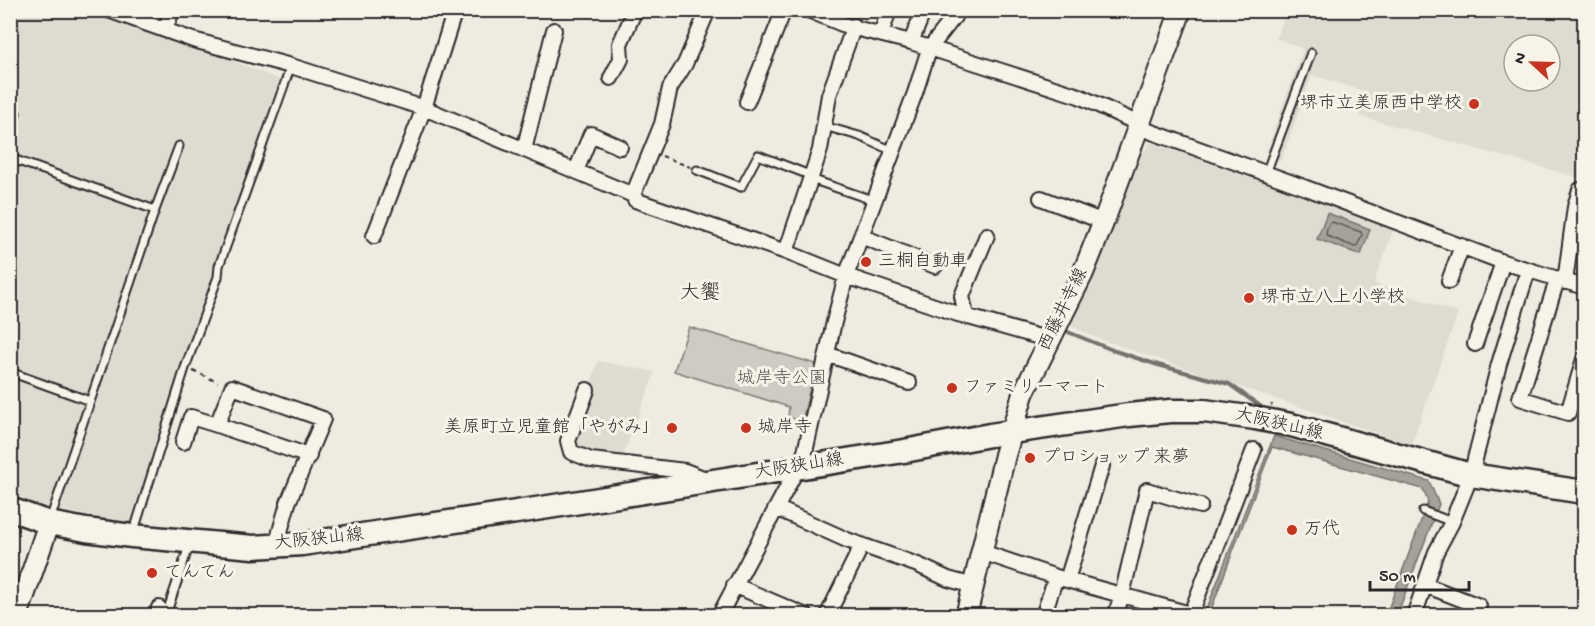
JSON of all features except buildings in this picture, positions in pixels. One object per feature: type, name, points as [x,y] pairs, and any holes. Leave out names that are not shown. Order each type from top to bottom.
[{"type":"main road","name":"西藤井寺線","points":[[966,615],[1011,432],[1023,394],[1083,273],[1104,222],[1181,10]]},
{"type":"main road","name":"大阪狭山線","points":[[10,509],[49,523],[132,536],[253,547],[302,544],[904,451],[1011,432],[1170,411],[1233,414],[1291,426],[1471,475],[1584,492]]},
{"type":"main road","points":[[17,615],[49,523]]},
{"type":"street","points":[[108,10],[193,40],[291,66],[424,108],[633,195],[635,200],[786,252],[846,276],[966,316],[1050,340]]},
{"type":"street","points":[[165,30],[172,10]]},
{"type":"street","points":[[374,236],[424,108],[455,10]]},
{"type":"street","points":[[610,78],[621,59],[620,44],[635,10]]},
{"type":"street","points":[[633,195],[662,124],[670,88],[685,64],[708,10]]},
{"type":"street","points":[[747,102],[784,10]]},
{"type":"street","points":[[808,10],[847,26],[911,42],[1079,96],[1139,125],[1503,262],[1584,287]]},
{"type":"street","points":[[881,34],[889,10]]},
{"type":"street","points":[[911,42],[924,10]]},
{"type":"street","points":[[719,615],[804,452],[846,276],[915,93],[929,49],[957,10]]},
{"type":"street","points":[[786,252],[820,150],[829,95],[854,26]]},
{"type":"street","points":[[524,150],[554,30]]},
{"type":"street","points":[[576,171],[591,134],[620,147]]},
{"type":"street","points":[[1580,190],[1561,281],[1520,398],[1568,413],[1584,359]]},
{"type":"street","points":[[1041,198],[1104,222]]},
{"type":"street","points":[[966,316],[962,296],[987,235]]},
{"type":"street","points":[[861,236],[935,266]]},
{"type":"street","points":[[1449,281],[1462,246]]},
{"type":"street","points":[[1475,344],[1503,262]]},
{"type":"street","points":[[1414,615],[1448,520],[1471,475],[1499,364],[1528,270]]},
{"type":"street","points":[[827,354],[909,383]]},
{"type":"street","points":[[217,425],[232,387],[323,420],[288,503],[276,546]]},
{"type":"street","points":[[587,390],[568,441],[571,452],[591,460],[685,471],[710,481]]},
{"type":"street","points":[[183,442],[191,417],[309,456]]},
{"type":"street","points":[[982,552],[1061,579],[1190,615],[1254,450]]},
{"type":"street","points":[[1043,615],[1061,579],[1102,466]]},
{"type":"street","points":[[1115,615],[1122,595],[1147,490],[1200,506]]},
{"type":"street","points":[[776,508],[948,579],[974,586]]},
{"type":"street","points":[[827,615],[862,545]]},
{"type":"street","points":[[734,585],[806,615]]},
{"type":"street","points":[[1425,585],[1479,606]]},
{"type":"lane","points":[[1266,173],[1311,53]]},
{"type":"lane","points":[[132,536],[185,368],[218,277],[219,266],[291,66]]},
{"type":"lane","points":[[10,128],[16,114]]},
{"type":"lane","points":[[824,126],[859,136],[893,151]]},
{"type":"lane","points":[[49,523],[155,210],[179,146]]},
{"type":"lane","points":[[697,170],[741,187],[758,155],[874,201]]},
{"type":"lane","points":[[10,158],[155,210]]},
{"type":"lane","points":[[10,372],[90,400]]},
{"type":"lane","points":[[1423,511],[1448,520]]},
{"type":"lane","points":[[158,612],[167,612],[191,541]]},
{"type":"path","points":[[651,152],[697,170]]},
{"type":"path","points":[[185,368],[232,387]]},
{"type":"path","points":[[1262,431],[1272,404]]},
{"type":"shaded area","points":[[12,11],[80,11],[203,52],[234,59],[233,61],[283,81],[249,173],[130,524],[33,505],[11,490],[14,483],[10,481],[10,14]]},
{"type":"shaded area","name":"堺市立美原西中学校","points":[[1287,11],[1584,11],[1584,179],[1359,116],[1367,92],[1312,75],[1281,161],[1265,156],[1303,49],[1276,38]]},
{"type":"shaded area","name":"堺市立八上小学校","points":[[1150,142],[1394,228],[1374,283],[1458,313],[1411,445],[1094,337],[1071,326],[1139,148],[1146,150]]},
{"type":"shaded area","points":[[598,361],[655,372],[622,458],[581,452],[571,441]]},
{"type":"green space","name":"城岸寺公園","points":[[689,327],[816,364],[802,421],[788,417],[789,407],[674,371]]},
{"type":"water","points":[[1327,213],[1370,229],[1361,255],[1317,239]]},
{"type":"water","points":[[1274,436],[1429,481],[1439,504],[1397,615],[1386,615],[1428,502],[1423,489],[1272,447],[1209,615],[1204,616]]},
{"type":"waterway","points":[[1068,332],[1158,365],[1229,384],[1260,406],[1262,411]]},
{"type":"place","name":"堺市立美原西中学校","points":[[1474,104]]},
{"type":"place","name":"三桐自動車","points":[[866,262]]},
{"type":"place","name":"堺市立八上小学校","points":[[1249,298]]},
{"type":"place","name":"ファミリーマート","points":[[952,388]]},
{"type":"place","name":"美原町立児童館「やがみ」","points":[[672,428]]},
{"type":"place","name":"城岸寺","points":[[746,428]]},
{"type":"place","name":"プロショップ 来夢","points":[[1030,458]]},
{"type":"place","name":"万代","points":[[1292,530]]},
{"type":"place","name":"てんてん","points":[[152,573]]},
{"type":"district","name":"大饗","points":[[700,294]]}]
